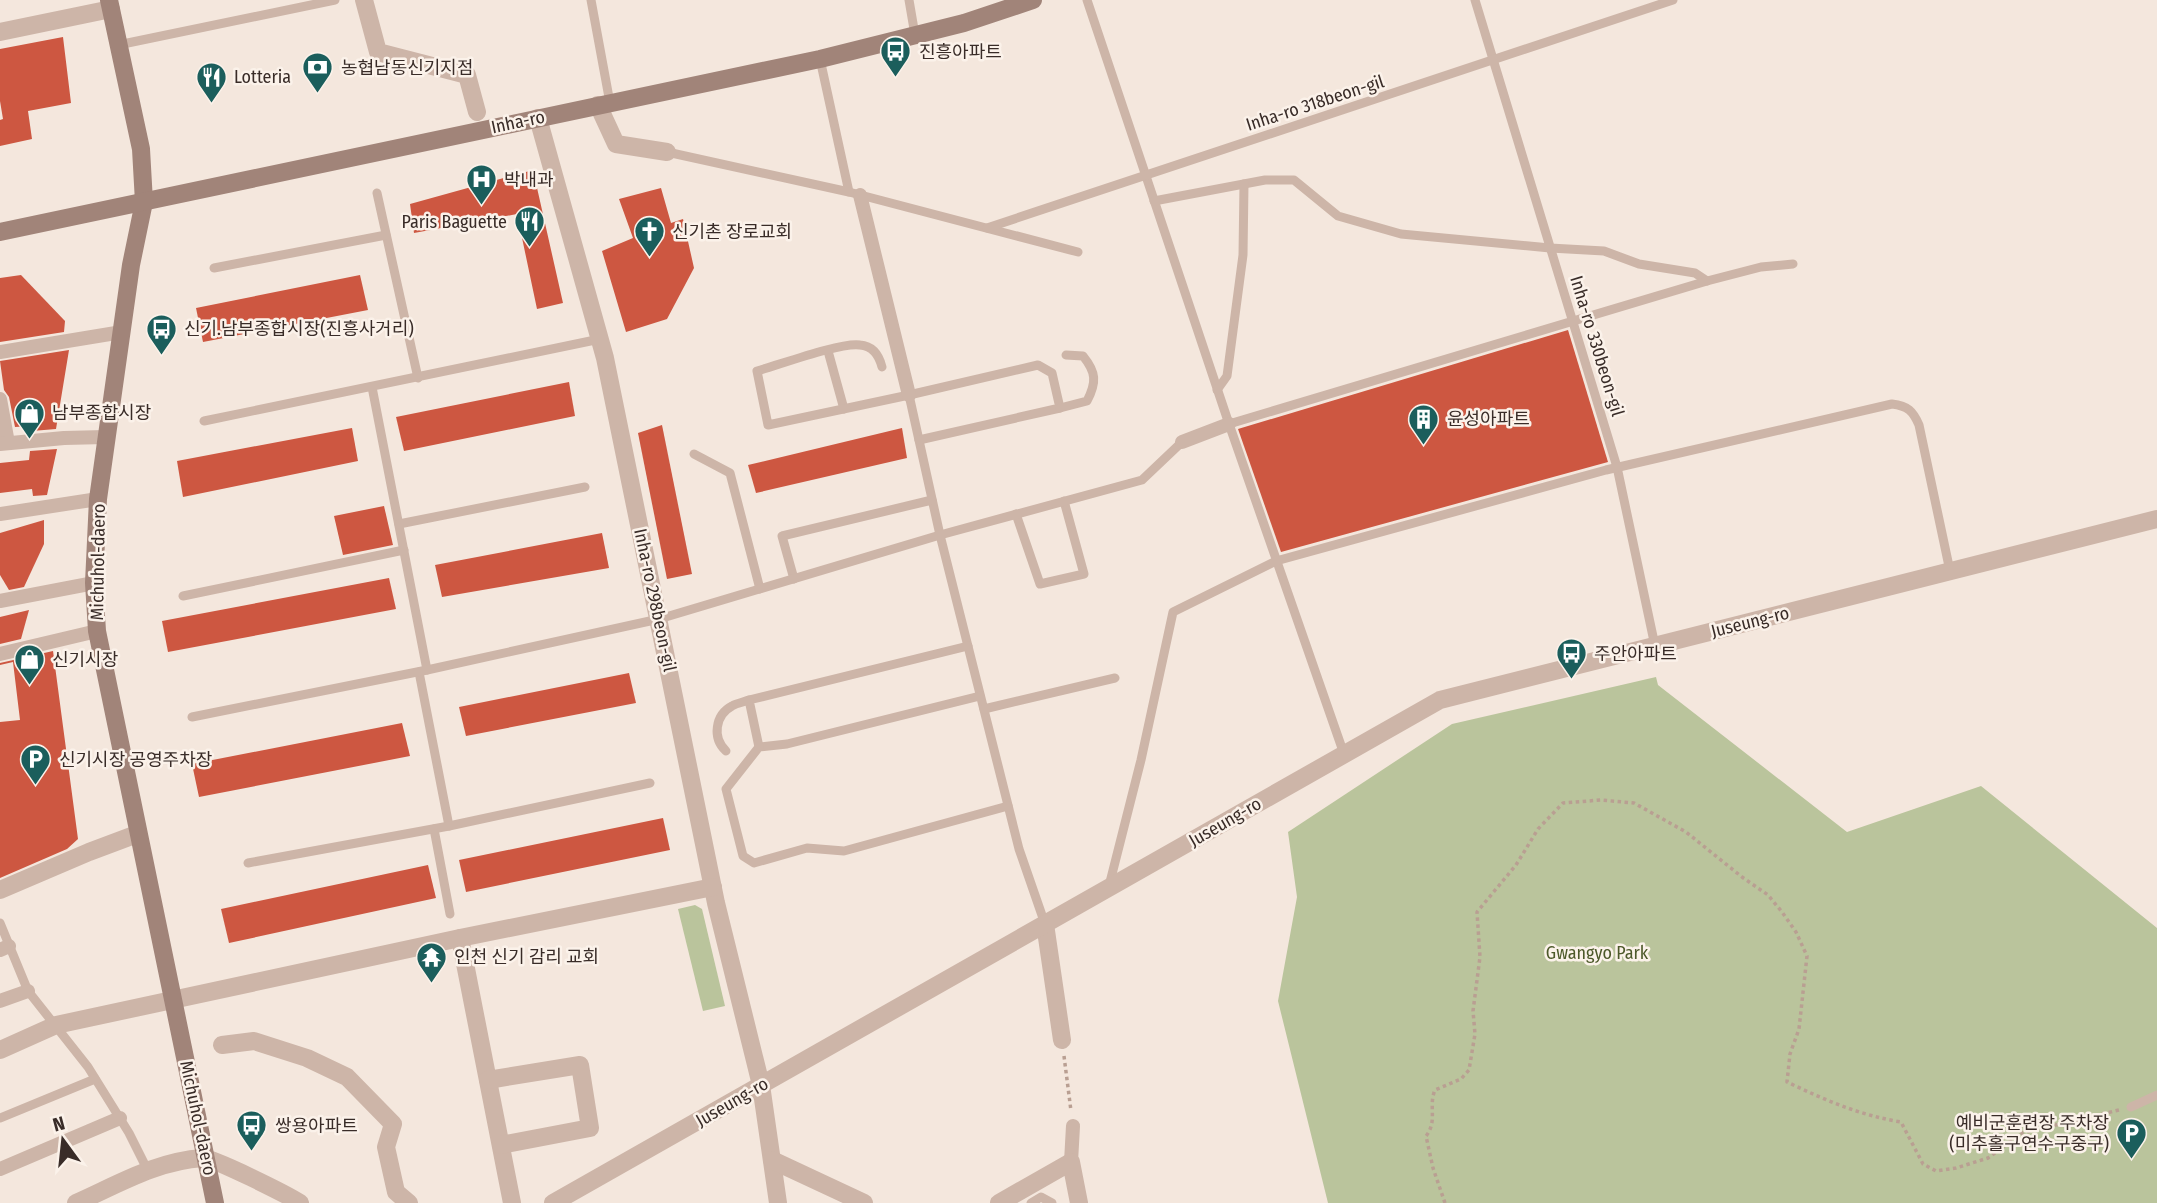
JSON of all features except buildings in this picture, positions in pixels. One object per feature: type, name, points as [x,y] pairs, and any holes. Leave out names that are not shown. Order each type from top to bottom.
[{"type":"main road","name":"Inha-ro","points":[[0,232],[60,222],[144,201],[820,59],[964,23],[1033,0]]},
{"type":"main road","name":"Michuhol-daero","points":[[110,4],[141,149],[144,201],[131,265],[98,499],[94,583],[97,631],[215,1203]]},
{"type":"street","points":[[364,0],[378,52],[467,75],[477,112]]},
{"type":"street","points":[[0,32],[110,4]]},
{"type":"street","points":[[604,104],[616,144],[667,152]]},
{"type":"street","name":"Inha-ro 298beon-gil","points":[[538,118],[600,339],[713,887],[761,1085],[778,1203]]},
{"type":"street","points":[[855,193],[909,395]]},
{"type":"street","points":[[0,352],[122,332]]},
{"type":"street","points":[[0,399],[4,443],[105,437]]},
{"type":"street","points":[[1182,442],[1229,424]]},
{"type":"street","points":[[0,514],[98,499]]},
{"type":"street","name":"Juseung-ro","points":[[553,1203],[1440,700],[2157,519]]},
{"type":"street","points":[[0,601],[94,583]]},
{"type":"street","points":[[0,654],[97,631]]},
{"type":"street","points":[[0,890],[138,834]]},
{"type":"street","points":[[0,1050],[56,1025],[713,887]]},
{"type":"street","points":[[1045,924],[1062,1040]]},
{"type":"street","points":[[460,938],[512,1203]]},
{"type":"street","points":[[0,1001],[28,990]]},
{"type":"street","points":[[222,1045],[254,1041],[307,1058],[347,1077],[393,1124],[386,1147],[396,1192],[409,1203]]},
{"type":"street","points":[[488,1080],[580,1065],[590,1128],[500,1145]]},
{"type":"street","points":[[0,1169],[120,1118]]},
{"type":"street","points":[[1073,1126],[1071,1162],[1079,1203]]},
{"type":"street","points":[[76,1203],[147,1169],[205,1158],[285,1193],[300,1203]]},
{"type":"street","points":[[772,1160],[864,1203]]},
{"type":"street","points":[[999,1203],[1071,1162]]},
{"type":"lane","points":[[118,45],[335,0]]},
{"type":"lane","points":[[591,0],[604,104]]},
{"type":"lane","points":[[909,0],[915,35]]},
{"type":"lane","points":[[1087,0],[1217,390],[1344,754]]},
{"type":"lane","name":"Inha-ro 330beon-gil","points":[[1475,0],[1617,467],[1655,646]]},
{"type":"lane","points":[[1493,60],[1673,0]]},
{"type":"lane","points":[[820,59],[855,193]]},
{"type":"lane","name":"Inha-ro 318beon-gil","points":[[987,228],[1493,60]]},
{"type":"lane","points":[[667,152],[855,193],[1078,252]]},
{"type":"lane","points":[[1154,201],[1265,180],[1294,180],[1338,216],[1401,233],[1604,251],[1639,264],[1695,273],[1707,281]]},
{"type":"lane","points":[[1217,390],[1227,376],[1242,255],[1244,184]]},
{"type":"lane","points":[[377,193],[418,378]]},
{"type":"lane","points":[[214,268],[386,235]]},
{"type":"lane","points":[[1229,424],[1572,319],[1761,267],[1793,264]]},
{"type":"lane","points":[[205,421],[600,339]]},
{"type":"lane","points":[[882,366],[880,356],[861,344],[757,371],[768,425],[1038,365],[1052,373],[1060,408]]},
{"type":"lane","points":[[828,351],[844,409]]},
{"type":"lane","points":[[919,440],[1087,401],[1095,386],[1094,370],[1083,356],[1066,355]]},
{"type":"lane","points":[[372,387],[404,550],[449,827]]},
{"type":"lane","points":[[909,395],[940,535],[1019,849],[1045,924]]},
{"type":"lane","points":[[1108,888],[1141,760],[1173,612],[1276,561],[1617,467],[1892,404],[1906,406],[1914,413],[1919,425],[1950,571]]},
{"type":"lane","points":[[192,717],[424,671],[659,619],[940,535],[1142,480],[1182,442]]},
{"type":"lane","points":[[694,454],[730,473],[760,589]]},
{"type":"lane","points":[[399,524],[585,487]]},
{"type":"lane","points":[[794,579],[782,536],[932,500]]},
{"type":"lane","points":[[1016,514],[1040,584],[1084,574],[1064,501]]},
{"type":"lane","points":[[183,596],[404,550]]},
{"type":"lane","points":[[726,751],[719,744],[716,733],[720,719],[730,706],[968,646]]},
{"type":"lane","points":[[984,709],[1115,678]]},
{"type":"lane","points":[[980,696],[787,744],[759,747],[726,789],[743,856],[754,863],[807,848],[844,851],[1008,806]]},
{"type":"lane","points":[[749,700],[759,747]]},
{"type":"lane","points":[[248,863],[449,827],[650,783]]},
{"type":"lane","points":[[434,829],[450,914]]},
{"type":"lane","points":[[0,923],[5,948],[28,990],[95,1079],[120,1118],[147,1169]]},
{"type":"lane","points":[[0,1118],[95,1079]]},
{"type":"lane","points":[[2131,1107],[2157,1096]]},
{"type":"lane","points":[[1031,1203],[1041,1197],[1052,1203]]},
{"type":"path","points":[[1445,1203],[1426,1136],[1431,1130],[1434,1118],[1431,1100],[1435,1090],[1461,1079],[1469,1070],[1475,1034],[1473,1011],[1480,957],[1477,912],[1516,865],[1538,829],[1563,803],[1601,800],[1634,803],[1686,832],[1768,895],[1796,932],[1807,956],[1799,1029],[1790,1054],[1787,1082],[1839,1107],[1901,1122],[1923,1164],[1936,1171],[1989,1158],[2022,1133],[2131,1107]]},
{"type":"path","points":[[1062,1040],[1073,1126]]},
{"type":"green space","name":"Gwangyo Park","points":[[1656,677],[1658,685],[1847,832],[1981,786],[2157,928],[2157,1203],[1328,1203],[1278,1001],[1297,897],[1288,832],[1452,724]]},
{"type":"green space","points":[[695,905],[702,909],[725,1006],[703,1011],[678,909]]},
{"type":"place","name":"진흥아파트","points":[[896,79]]},
{"type":"place","name":"농협남동신기지점","points":[[318,95]]},
{"type":"place","name":"Lotteria","points":[[211,104]]},
{"type":"place","name":"박내과","points":[[481,207]]},
{"type":"place","name":"Paris Baguette","points":[[530,249]]},
{"type":"place","name":"신기촌 장로교회","points":[[649,259]]},
{"type":"place","name":"신기.남부종합시장(진흥사거리)","points":[[161,356]]},
{"type":"place","name":"남부종합시장","points":[[29,440]]},
{"type":"place","name":"윤성아파트","points":[[1424,446]]},
{"type":"place","name":"주안아파트","points":[[1571,681]]},
{"type":"place","name":"신기시장","points":[[29,687]]},
{"type":"place","name":"신기시장 공영주차장","points":[[36,787]]},
{"type":"place","name":"인천 신기 감리 교회","points":[[431,984]]},
{"type":"place","name":"쌍용아파트","points":[[252,1153]]},
{"type":"place","name":"예비군훈련장 주차장 (미추홀구연수구중구)","points":[[2132,1160]]}]
